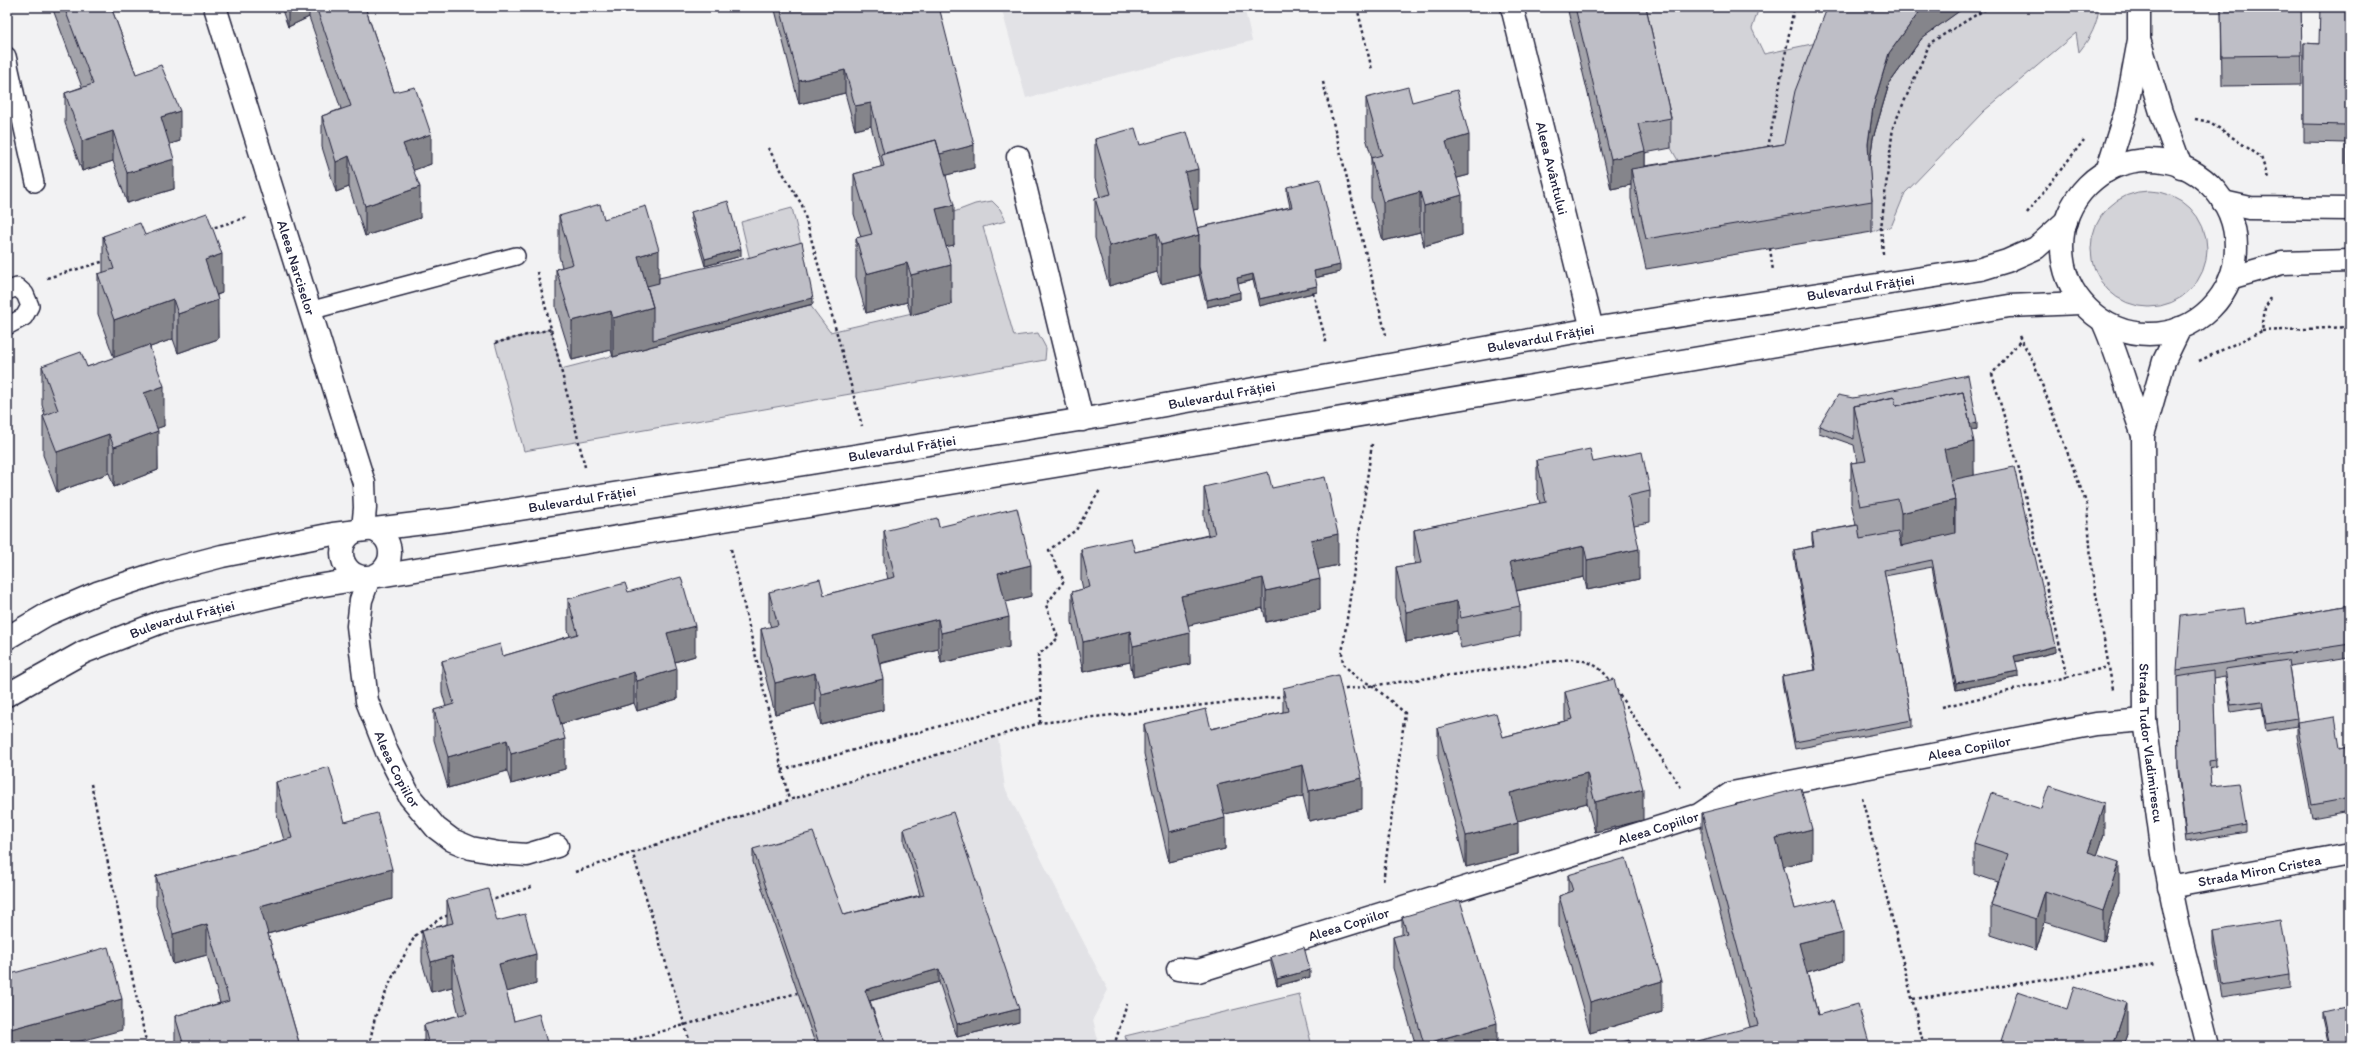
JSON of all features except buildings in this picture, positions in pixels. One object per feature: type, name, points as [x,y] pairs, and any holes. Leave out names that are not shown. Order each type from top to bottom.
[{"type":"main road","name":"Aleea Narciselor","points":[[215,7],[364,483],[365,508],[362,529]]},
{"type":"main road","name":"Aleea Avântului","points":[[1512,7],[1592,329]]},
{"type":"main road","points":[[2107,171],[2126,111],[2139,40],[2139,7]]},
{"type":"main road","points":[[2139,40],[2161,112],[2181,166]]},
{"type":"main road","points":[[1018,157],[1082,420]]},
{"type":"main road","points":[[2156,160],[2181,166],[2206,180],[2223,202],[2234,226],[2236,252],[2230,278],[2219,299],[2202,316],[2180,328],[2154,333],[2142,333],[2130,332],[2104,324],[2080,303],[2070,287],[2065,270],[2062,246],[2066,221],[2075,202],[2089,184],[2107,171],[2131,162],[2156,160]]},
{"type":"main road","points":[[2223,202],[2250,208],[2277,207],[2350,209]]},
{"type":"main road","name":"Bulevardul Frăției","points":[[7,638],[46,615],[97,593],[161,572],[222,556],[362,529],[442,521],[1082,420],[1592,329],[1982,269],[2007,261],[2036,248],[2066,221]]},
{"type":"main road","points":[[2230,278],[2282,263],[2350,261]]},
{"type":"main road","name":"Bulevardul Frăției","points":[[7,695],[84,652],[161,622],[305,588],[1096,459],[2010,306],[2080,303]]},
{"type":"main road","name":"Strada Tudor Vladimirescu","points":[[2104,324],[2117,354],[2126,388],[2143,435]]},
{"type":"main road","name":"Strada Tudor Vladimirescu","points":[[2180,328],[2164,361],[2143,435],[2145,720],[2163,854],[2169,887],[2208,1046]]},
{"type":"main road","name":"Bulevardul Frăției","points":[[362,529],[377,533],[384,537],[390,552],[386,567],[380,573],[369,578],[358,576],[351,572],[343,559],[344,544],[354,532],[362,529]]},
{"type":"main road","name":"Aleea Copiilor","points":[[369,578],[361,600],[358,626],[367,701],[387,752],[410,797],[436,828],[452,840],[471,848],[498,853],[527,855],[557,846]]},
{"type":"main road","name":"Aleea Copiilor","points":[[1178,969],[1190,972],[1198,970],[1699,815],[1732,793],[2120,721],[2145,720]]},
{"type":"main road","name":"Strada Miron Cristea","points":[[2169,887],[2350,854]]},
{"type":"lane","points":[[7,56],[35,183]]},
{"type":"lane","points":[[309,311],[516,256]]},
{"type":"lane","points":[[7,326],[24,317],[30,306],[26,294],[12,289]]},
{"type":"path","points":[[1357,7],[1372,70]]},
{"type":"path","points":[[1766,155],[1794,7]]},
{"type":"path","points":[[1887,284],[1881,228],[1893,127],[1930,43],[1989,7]]},
{"type":"path","points":[[1324,82],[1393,365]]},
{"type":"path","points":[[2161,112],[2210,122],[2261,156],[2277,207]]},
{"type":"path","points":[[2026,214],[2085,139]]},
{"type":"path","points":[[768,148],[802,205],[869,453]]},
{"type":"path","points":[[201,231],[277,208]]},
{"type":"path","points":[[12,289],[109,259]]},
{"type":"path","points":[[2262,331],[2265,308],[2277,286],[2282,263]]},
{"type":"path","points":[[535,264],[592,497]]},
{"type":"path","points":[[1313,293],[1334,375]]},
{"type":"path","points":[[2010,306],[2021,340],[2034,364],[2087,505],[2092,572],[2108,667],[2120,721]]},
{"type":"path","points":[[2195,364],[2208,356],[2262,331],[2350,327]]},
{"type":"path","points":[[495,342],[551,329]]},
{"type":"path","points":[[2021,340],[1992,374],[2019,468],[2067,677]]},
{"type":"path","points":[[1377,412],[1342,654],[1343,664],[1356,677],[1373,686],[1405,713],[1379,913]]},
{"type":"path","points":[[1040,723],[1041,698],[1038,655],[1058,638],[1046,605],[1064,581],[1049,550],[1076,530],[1102,487],[1096,459]]},
{"type":"path","points":[[724,519],[789,800]]},
{"type":"path","points":[[1333,690],[1571,660],[1586,660],[1598,667],[1608,677],[1699,815]]},
{"type":"path","points":[[1942,707],[2108,667]]},
{"type":"path","points":[[569,874],[632,851],[789,800],[1040,723],[1286,696]]},
{"type":"path","points":[[782,770],[1041,698]]},
{"type":"path","points":[[91,784],[147,1046]]},
{"type":"path","points":[[1861,794],[1924,1046]]},
{"type":"path","points":[[632,851],[683,1024],[691,1046]]},
{"type":"path","points":[[486,902],[539,884]]},
{"type":"path","points":[[369,1046],[378,1010],[393,976],[416,936],[441,918],[456,913]]},
{"type":"path","points":[[1913,999],[2186,959]]},
{"type":"path","points":[[628,1041],[683,1024],[797,993]]},
{"type":"path","points":[[1114,1046],[1128,1004]]},
{"type":"shaded area","points":[[1001,7],[1244,7],[1252,41],[1026,98]]},
{"type":"shaded area","points":[[1639,7],[1759,7],[1752,29],[1764,54],[1826,41],[1779,159],[1686,175],[1671,148]]},
{"type":"shaded area","points":[[1965,7],[2099,7],[2097,20],[2093,31],[2079,52],[2076,33],[1984,111],[1905,193],[1891,227],[1881,228],[1872,232],[1868,174],[1873,138],[1889,84],[1922,38]]},
{"type":"shaded area","points":[[2149,191],[2171,195],[2190,208],[2203,227],[2207,249],[2203,271],[2190,290],[2171,303],[2149,307],[2127,303],[2108,290],[2095,271],[2091,249],[2095,227],[2108,208],[2127,195]]},
{"type":"shaded area","points":[[992,201],[1000,209],[1006,221],[983,227],[1014,336],[1038,333],[1046,348],[1045,360],[524,451],[495,343],[551,329],[561,369],[810,305],[830,332],[951,304],[936,249],[946,215],[975,204]]},
{"type":"shaded area","points":[[792,208],[802,249],[751,264],[741,222]]},
{"type":"shaded area","points":[[998,737],[1005,788],[1108,990],[1093,1019],[1099,1046],[691,1046],[632,851],[789,800]]},
{"type":"shaded area","points":[[1299,994],[1312,1046],[1128,1046],[1125,1036]]}]
